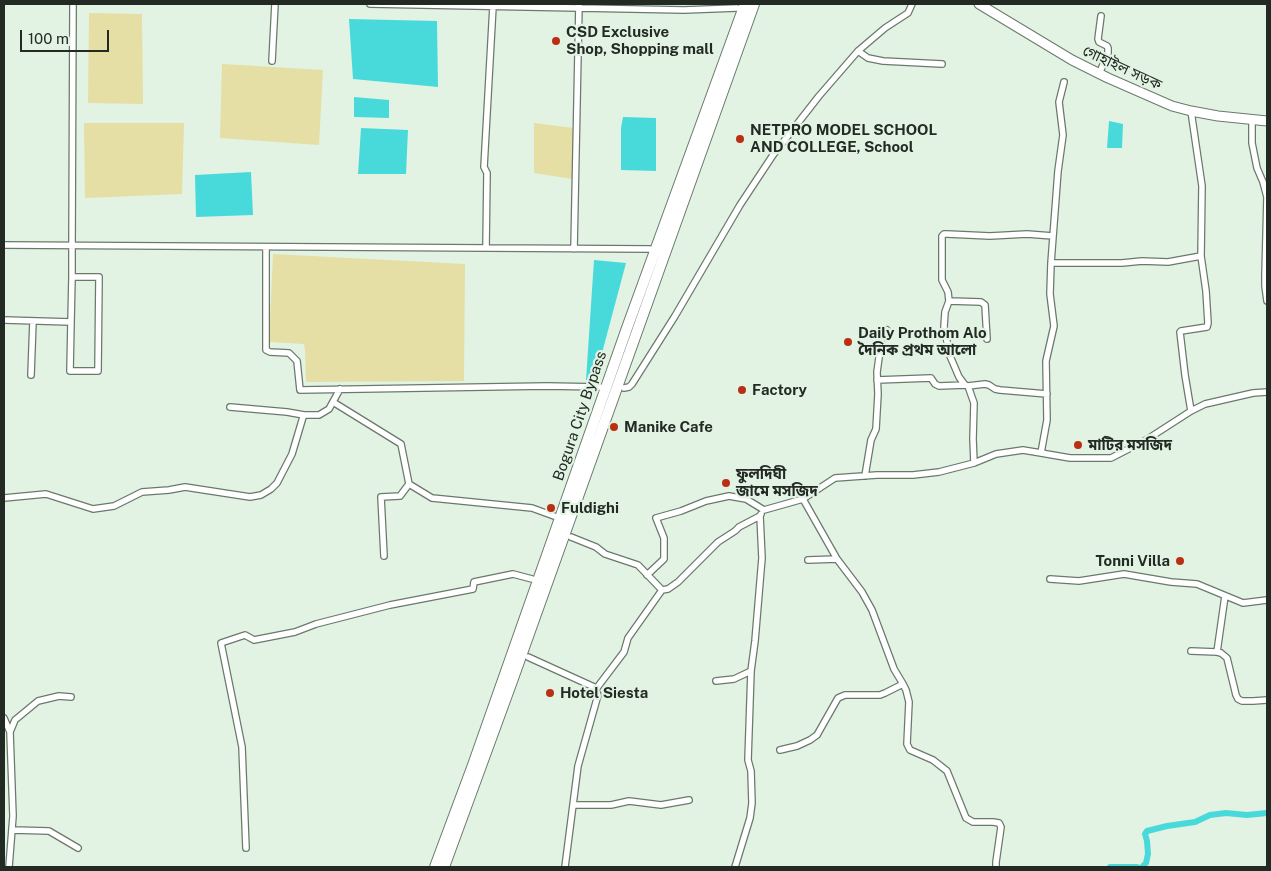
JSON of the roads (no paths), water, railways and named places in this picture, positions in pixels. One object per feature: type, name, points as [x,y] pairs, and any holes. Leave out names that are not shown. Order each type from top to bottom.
[{"type":"highway","name":"Bogura City Bypass","points":[[444,867],[754,4]]},
{"type":"highway","name":"Bogura City Bypass","points":[[435,867],[473,766],[741,6]]},
{"type":"main road","name":"গোহাইল সড়ক","points":[[979,4],[1059,53],[1099,74],[1172,106],[1218,116],[1267,121]]},
{"type":"street","points":[[72,277],[100,277],[98,371],[70,371],[73,4]]},
{"type":"street","points":[[272,61],[275,4]]},
{"type":"street","points":[[370,4],[741,6]]},
{"type":"street","points":[[624,388],[632,384],[675,316],[740,205],[773,155],[819,96],[858,51],[885,28],[908,13],[912,4]]},
{"type":"street","points":[[486,248],[486,173],[484,167],[492,6]]},
{"type":"street","points":[[574,249],[579,6]]},
{"type":"street","points":[[1099,74],[1108,53],[1107,46],[1099,42],[1098,39],[1101,16]]},
{"type":"street","points":[[858,51],[868,58],[883,61],[942,64]]},
{"type":"street","points":[[1041,453],[1048,420],[1046,361],[1054,326],[1050,294],[1051,263],[1058,171],[1063,135],[1058,102],[1064,82]]},
{"type":"street","points":[[1191,111],[1202,186],[1201,256],[1208,323],[1207,327],[1180,332],[1191,410]]},
{"type":"street","points":[[1252,119],[1252,143],[1257,168],[1267,197],[1264,275],[1267,302]]},
{"type":"street","points":[[974,463],[972,439],[974,402],[967,386],[959,377],[950,356],[944,326],[948,292],[942,280],[942,236],[944,234],[990,236],[1027,234],[1053,236]]},
{"type":"street","points":[[4,245],[650,249]]},
{"type":"street","points":[[266,247],[266,350],[289,353],[296,361],[300,390],[600,387]]},
{"type":"street","points":[[1051,263],[1168,262],[1201,256]]},
{"type":"street","points":[[948,301],[983,303],[985,305],[986,339]]},
{"type":"street","points":[[4,320],[71,322]]},
{"type":"street","points":[[31,375],[33,321]]},
{"type":"street","points":[[865,476],[871,440],[876,429],[878,356],[883,334],[887,330]]},
{"type":"street","points":[[877,380],[931,378],[939,386],[985,384],[1000,390],[1047,394]]},
{"type":"street","points":[[230,407],[319,415],[329,409],[340,389]]},
{"type":"street","points":[[596,689],[624,652],[628,638],[662,590],[668,589],[678,582],[718,542],[735,531],[739,526],[762,513],[803,499],[835,478],[939,472],[974,463],[996,454],[1023,450],[1070,458],[1110,458],[1146,440],[1191,410],[1204,404],[1253,393],[1267,392]]},
{"type":"street","points":[[333,402],[401,444],[409,484],[432,498],[532,508],[554,516]]},
{"type":"street","points":[[4,498],[46,494],[93,509],[114,506],[142,492],[185,487],[250,497],[261,495],[277,483],[292,454],[304,415]]},
{"type":"street","points":[[384,556],[381,497],[400,496],[409,484]]},
{"type":"street","points":[[647,575],[664,559],[664,538],[656,518],[706,501],[729,496],[746,499],[762,513],[762,558],[751,671],[748,760],[751,771],[752,803],[750,818],[735,867]]},
{"type":"street","points":[[803,499],[837,559],[862,592],[872,610],[894,669],[906,690],[909,702],[907,744],[910,750],[933,760],[947,771],[966,818],[973,822],[993,822],[1001,827],[996,867]]},
{"type":"street","points":[[571,537],[596,547],[605,554],[638,564],[662,590]]},
{"type":"street","points":[[808,560],[837,559]]},
{"type":"street","points":[[246,848],[242,747],[221,643],[245,635],[254,640],[295,632],[316,624],[390,605],[473,589],[474,582],[513,574],[532,579]]},
{"type":"street","points":[[1050,579],[1079,581],[1124,574],[1197,584],[1243,603],[1267,600]]},
{"type":"street","points":[[1217,652],[1225,596]]},
{"type":"street","points":[[1192,651],[1217,652],[1227,658],[1238,699],[1242,701],[1267,700]]},
{"type":"street","points":[[528,657],[594,687],[598,695],[578,766],[565,867]]},
{"type":"street","points":[[716,681],[734,679],[751,671]]},
{"type":"street","points":[[780,750],[796,746],[817,735],[838,698],[845,695],[885,694],[903,684]]},
{"type":"street","points":[[10,732],[15,720],[38,701],[59,696],[71,697]]},
{"type":"street","points":[[4,718],[10,732],[13,816],[9,867]]},
{"type":"street","points":[[574,805],[611,806],[629,800],[661,805],[689,800]]},
{"type":"street","points":[[12,830],[49,831],[78,848]]},
{"type":"water","points":[[349,19],[437,21],[438,87],[353,79]]},
{"type":"water","points":[[354,97],[389,100],[389,118],[354,117]]},
{"type":"water","points":[[623,117],[656,118],[656,171],[621,170],[621,128]]},
{"type":"water","points":[[1109,121],[1123,124],[1122,148],[1107,148]]},
{"type":"water","points":[[361,128],[408,130],[406,174],[358,174]]},
{"type":"water","points":[[251,172],[253,215],[196,217],[195,175]]},
{"type":"water","points":[[594,260],[626,263],[594,383],[586,380]]},
{"type":"waterway","points":[[1142,867],[1146,863],[1148,854],[1145,834],[1147,831],[1195,822],[1210,815],[1267,813]]},
{"type":"waterway","points":[[1110,867],[1137,867]]},
{"type":"place","name":"CSD Exclusive Shop, Shopping mall","points":[[556,41]]},
{"type":"place","name":"NETPRO MODEL SCHOOL AND COLLEGE, School","points":[[740,139]]},
{"type":"place","name":"Daily Prothom Alo দৈনিক প্রথম আলো","points":[[848,342]]},
{"type":"place","name":"Factory","points":[[742,390]]},
{"type":"place","name":"Manike Cafe","points":[[614,427]]},
{"type":"place","name":"মাটির মসজিদ","points":[[1078,445]]},
{"type":"place","name":"ফুলদিঘী জামে মসজিদ","points":[[726,483]]},
{"type":"place","name":"Fuldighi","points":[[551,508]]},
{"type":"place","name":"Tonni Villa","points":[[1180,561]]},
{"type":"place","name":"Hotel Siesta","points":[[550,693]]}]
